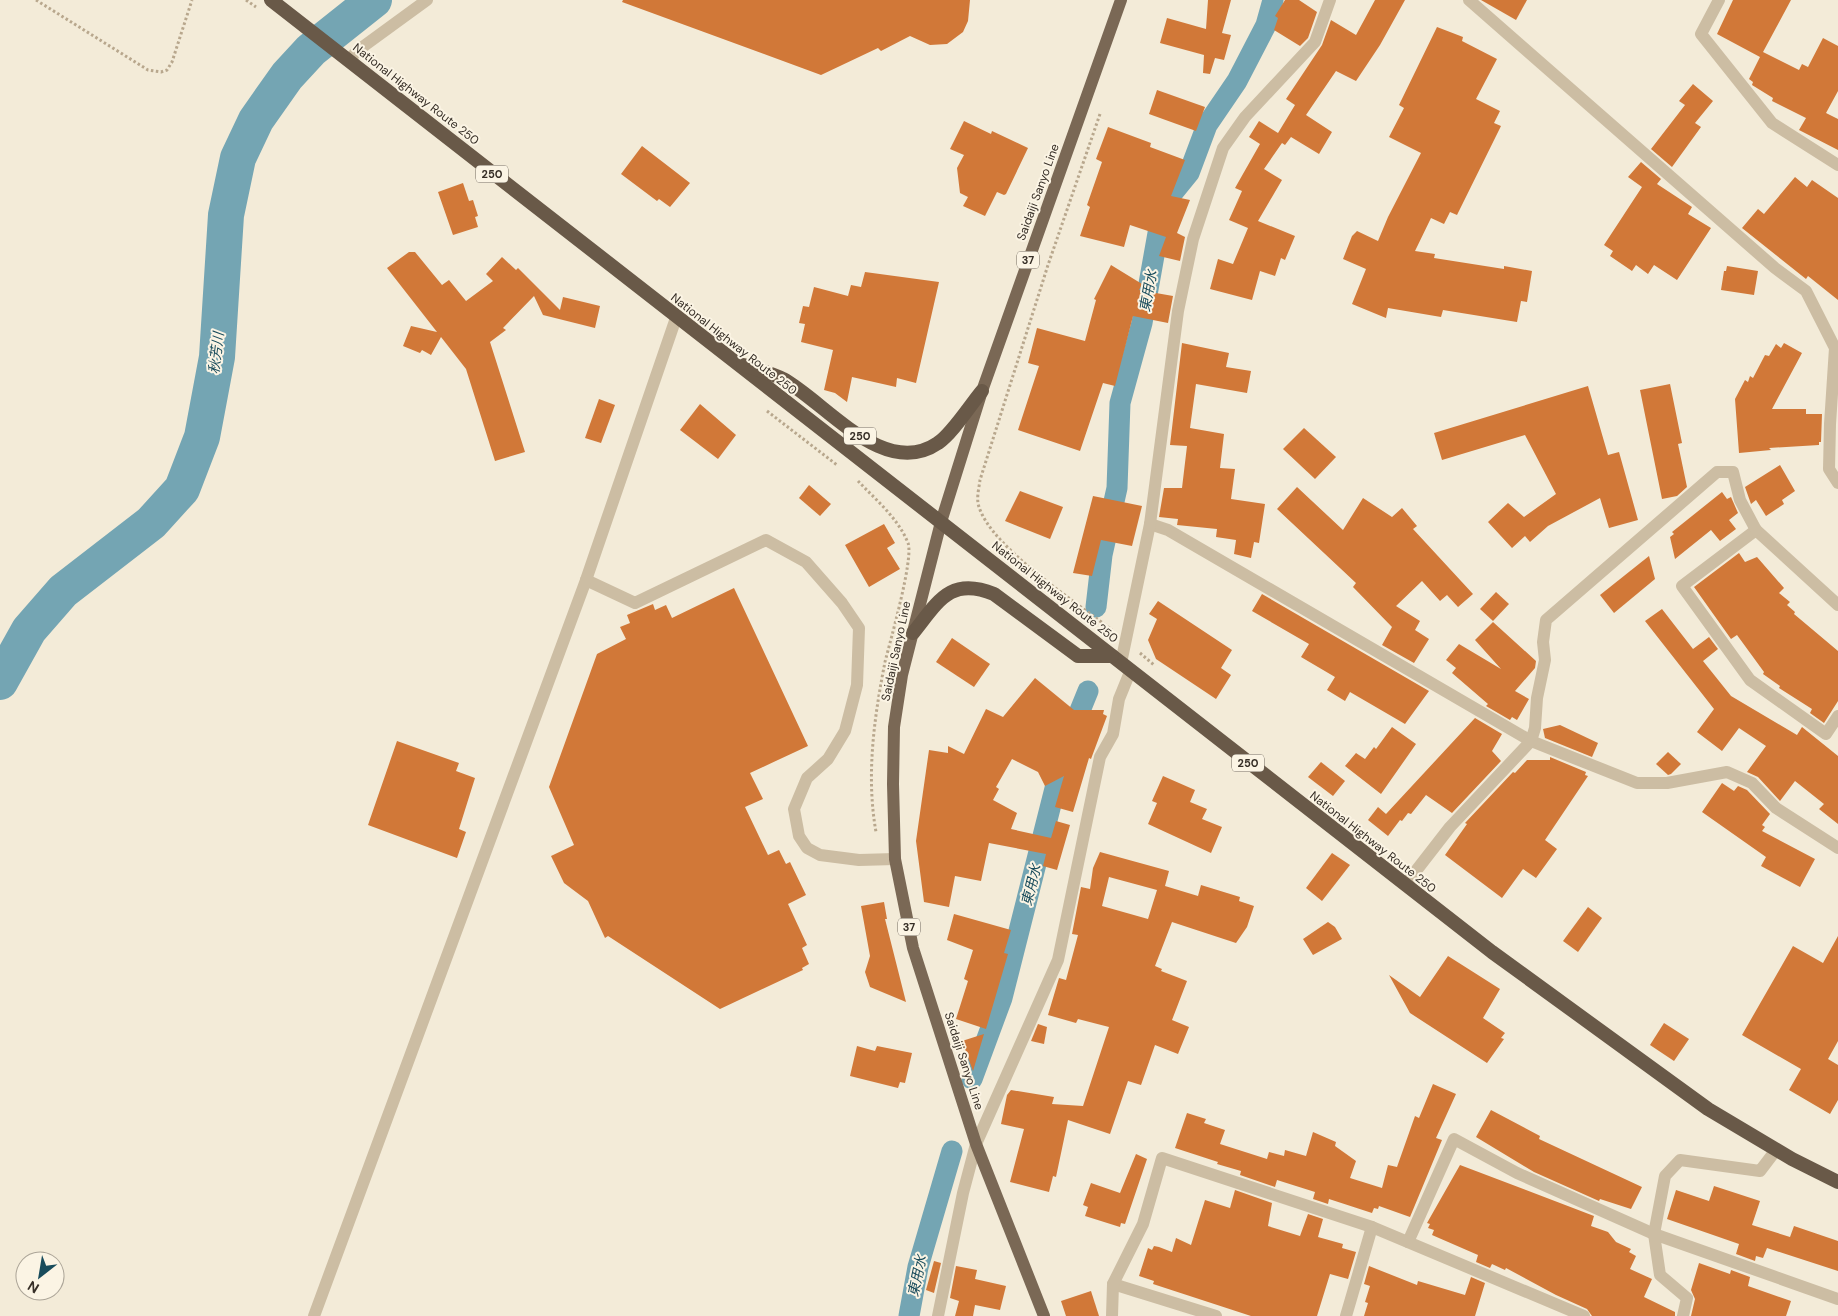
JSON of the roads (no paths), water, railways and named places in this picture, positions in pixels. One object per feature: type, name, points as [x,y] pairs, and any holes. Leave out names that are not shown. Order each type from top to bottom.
[{"type":"highway","name":"National Highway Route 250","points":[[271,0],[676,318],[1492,952],[1708,1109],[1776,1150],[1838,1182]]},
{"type":"highway","name":"250","points":[[729,359],[783,379],[865,440],[881,448],[898,452],[916,452],[938,443],[982,390]]},
{"type":"highway","points":[[913,633],[941,599],[952,591],[966,587],[981,588],[994,594],[1078,656],[1121,664]]},
{"type":"main road","name":"Saidaiji Sanyo Line","points":[[1044,1316],[976,1144],[913,948],[895,859],[894,727],[902,675],[941,522],[982,390],[1121,0]]},
{"type":"street","points":[[345,57],[357,51],[427,0]]},
{"type":"street","points":[[938,1316],[963,1193],[976,1144],[1058,960],[1100,757],[1113,734],[1119,699],[1121,664],[1150,524],[1178,311],[1193,239],[1223,148],[1245,117],[1315,42],[1330,0]]},
{"type":"street","points":[[1469,0],[1775,268],[1806,291],[1837,348],[1834,425],[1829,469],[1838,483]]},
{"type":"street","points":[[1719,0],[1701,34],[1772,123],[1838,165]]},
{"type":"street","points":[[314,1316],[586,580],[676,318]]},
{"type":"street","points":[[1404,885],[1450,827],[1531,741],[1535,728],[1537,698],[1545,660],[1543,642],[1546,620],[1717,472],[1733,472],[1740,500],[1756,530],[1838,605]]},
{"type":"street","points":[[1150,524],[1168,530],[1531,741],[1637,783],[1666,783],[1727,772],[1752,782],[1776,808],[1838,848]]},
{"type":"street","points":[[1756,530],[1682,586],[1750,680],[1826,734],[1838,716]]},
{"type":"street","points":[[586,580],[635,603],[766,540],[806,562],[842,603],[858,628],[857,685],[845,731],[828,759],[807,778],[794,809],[799,836],[807,848],[820,855],[859,860],[895,859]]},
{"type":"street","points":[[1826,593],[1838,585]]},
{"type":"street","points":[[1408,1242],[1454,1139],[1517,1173],[1654,1234],[1838,1299]]},
{"type":"street","points":[[1683,1316],[1687,1298],[1660,1275],[1654,1234],[1665,1176],[1680,1160],[1760,1171],[1776,1150]]},
{"type":"street","points":[[1112,1316],[1113,1284],[1143,1224],[1162,1158],[1372,1227],[1584,1316]]},
{"type":"street","points":[[1346,1316],[1372,1227]]},
{"type":"street","points":[[1113,1284],[1216,1316]]},
{"type":"waterway","name":"秋芳川","points":[[0,682],[29,630],[63,591],[151,523],[182,489],[202,437],[217,357],[226,215],[238,158],[256,120],[287,76],[311,50],[374,0]]},
{"type":"waterway","name":"東用水","points":[[1096,607],[1102,555],[1117,488],[1120,403],[1142,323],[1163,205],[1189,173],[1207,125],[1237,81],[1266,25],[1273,0]]},
{"type":"waterway","name":"東用水","points":[[972,1079],[1002,998],[1066,745],[1088,691]]},
{"type":"waterway","name":"東用水","points":[[909,1316],[918,1267],[952,1151]]}]
